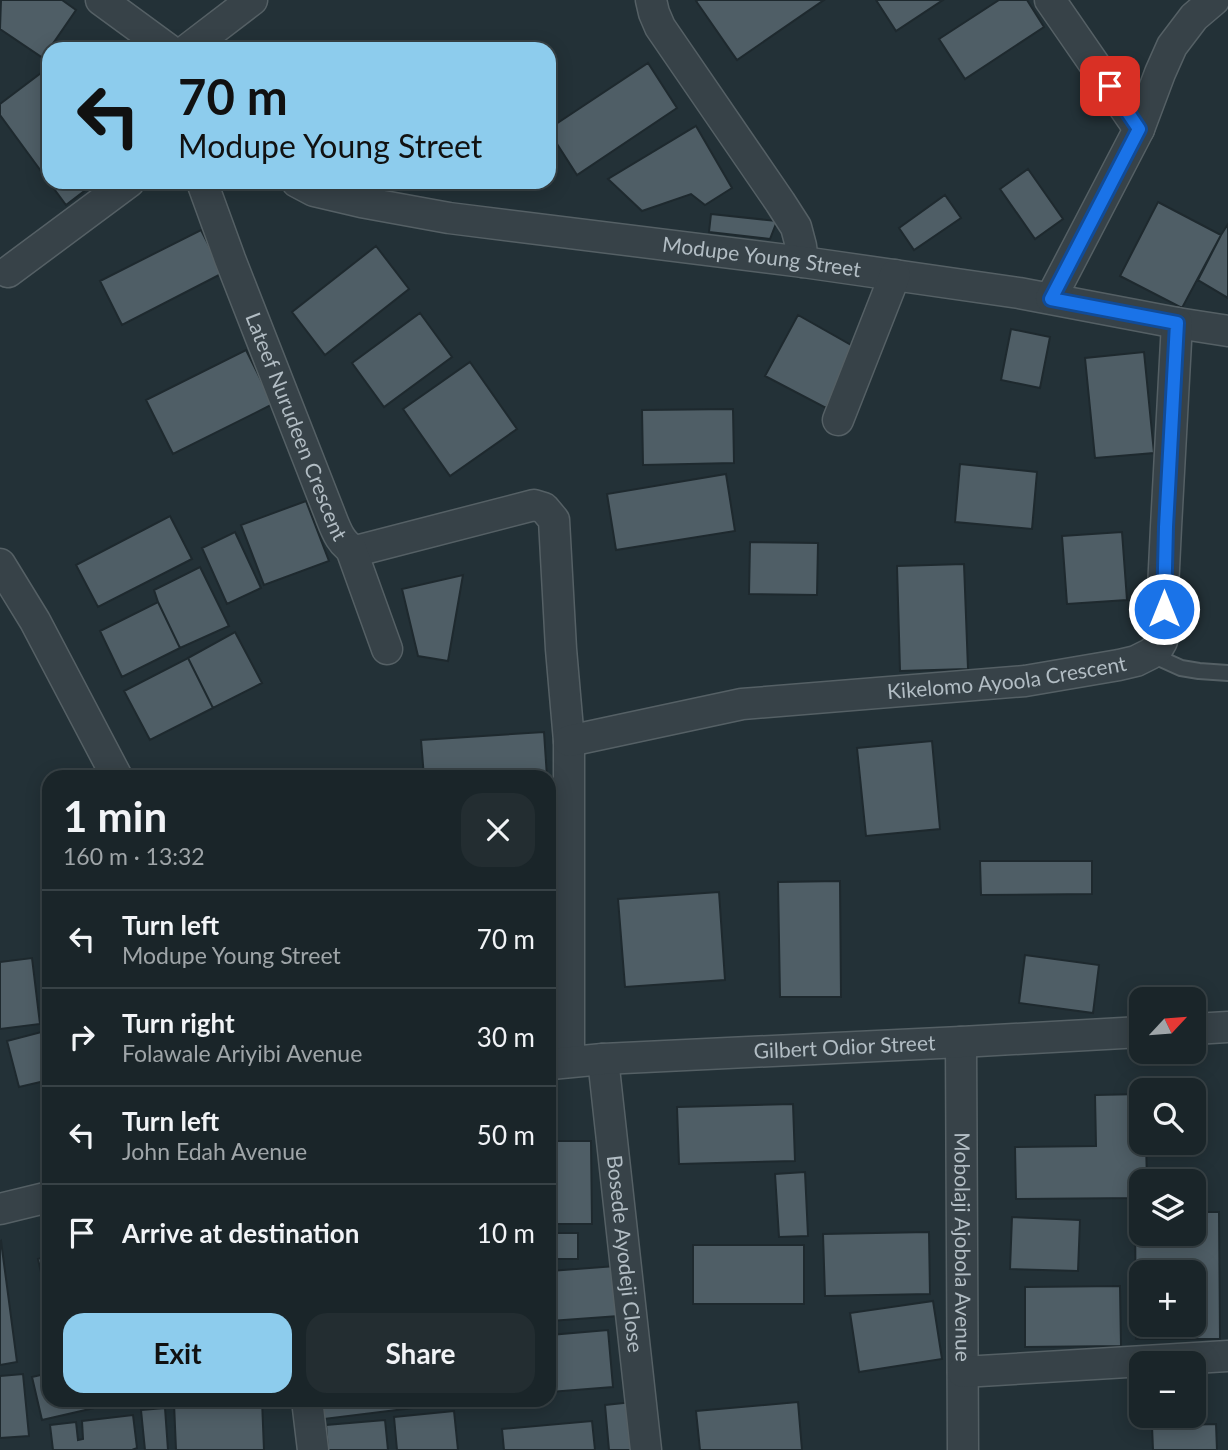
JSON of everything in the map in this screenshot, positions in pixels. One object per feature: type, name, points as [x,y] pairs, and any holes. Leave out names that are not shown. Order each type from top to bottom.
[{"type":"street","points":[[100,0],[159,42]]},
{"type":"street","points":[[197,42],[252,0]]},
{"type":"street","points":[[651,0],[660,27],[765,177],[796,227],[803,261]]},
{"type":"street","points":[[1050,0],[1139,129]]},
{"type":"street","points":[[1051,299],[1139,129],[1172,46],[1194,17],[1214,0]]},
{"type":"street","points":[[8,272],[120,189]]},
{"type":"street","name":"Lateef Nurudeen Crescent","points":[[205,189],[329,512],[344,543],[356,551],[534,505],[548,511],[554,520],[569,741],[559,1063]]},
{"type":"street","name":"Modupe Young Street","points":[[310,189],[361,202],[449,218],[803,261],[1051,299],[1228,331]]},
{"type":"street","points":[[838,420],[895,275]]},
{"type":"street","name":"Kikelomo Ayoola Crescent","points":[[569,741],[741,704],[1026,681],[1119,665],[1150,654],[1162,641],[1164,628],[1163,589],[1177,323]]},
{"type":"street","points":[[351,549],[387,649]]},
{"type":"street","points":[[0,564],[35,621],[113,770]]},
{"type":"street","points":[[1206,1028],[1228,1027]]},
{"type":"street","name":"Gilbert Odior Street","points":[[559,1063],[1129,1033]]},
{"type":"street","name":"Mobolaji Ajobola Avenue","points":[[961,1042],[963,1450]]},
{"type":"street","name":"Bosede Ayodeji Close","points":[[603,1059],[646,1450]]},
{"type":"street","points":[[0,1209],[42,1199]]},
{"type":"street","points":[[962,1372],[1228,1356]]},
{"type":"street","points":[[308,1407],[313,1450]]},
{"type":"lane","points":[[1150,654],[1181,668],[1228,673]]},
{"type":"building","points":[[1,0],[62,0],[76,10],[54,42],[42,42],[42,57],[0,29]]},
{"type":"building","points":[[824,0],[737,60],[696,1]]},
{"type":"building","points":[[876,0],[943,0],[896,31]]},
{"type":"building","points":[[999,0],[1027,0],[1044,27],[965,79],[939,39]]},
{"type":"building","points":[[648,63],[677,108],[577,175],[556,142],[556,124]]},
{"type":"building","points":[[42,72],[42,172],[0,115],[0,104]]},
{"type":"building","points":[[696,126],[732,188],[705,205],[691,194],[642,211],[608,179]]},
{"type":"building","points":[[1028,169],[1063,219],[1035,239],[1000,189]]},
{"type":"building","points":[[54,189],[87,189],[66,205]]},
{"type":"building","points":[[945,195],[961,218],[914,250],[899,228]]},
{"type":"building","points":[[1158,202],[1221,235],[1182,308],[1120,276]]},
{"type":"building","points":[[711,214],[777,221],[770,239],[709,232]]},
{"type":"building","points":[[1228,224],[1228,298],[1198,280]]},
{"type":"building","points":[[201,230],[223,273],[122,325],[100,281]]},
{"type":"building","points":[[376,246],[409,289],[325,355],[292,312]]},
{"type":"building","points":[[420,313],[452,357],[384,407],[352,363]]},
{"type":"building","points":[[798,315],[858,349],[826,408],[765,376]]},
{"type":"building","points":[[1011,329],[1050,337],[1040,388],[1001,380]]},
{"type":"building","points":[[246,350],[273,404],[173,454],[146,400]]},
{"type":"building","points":[[1144,352],[1154,453],[1095,458],[1085,358]]},
{"type":"building","points":[[470,362],[517,429],[450,476],[403,409]]},
{"type":"building","points":[[733,409],[734,463],[643,465],[642,410]]},
{"type":"building","points":[[960,464],[1037,472],[1032,529],[955,522]]},
{"type":"building","points":[[726,474],[735,531],[616,550],[607,494]]},
{"type":"building","points":[[306,501],[329,561],[264,585],[241,525]]},
{"type":"building","points":[[170,516],[192,559],[98,607],[76,565]]},
{"type":"building","points":[[235,532],[261,588],[227,604],[202,548]]},
{"type":"building","points":[[1122,532],[1127,600],[1067,604],[1062,536]]},
{"type":"building","points":[[750,542],[818,543],[817,595],[749,594]]},
{"type":"building","points":[[964,564],[968,669],[900,671],[897,566]]},
{"type":"building","points":[[200,567],[229,626],[180,648],[154,590]]},
{"type":"building","points":[[463,575],[448,661],[418,656],[402,589]]},
{"type":"building","points":[[158,602],[180,648],[122,677],[100,631]]},
{"type":"building","points":[[235,632],[262,683],[213,708],[188,658]]},
{"type":"building","points":[[188,658],[213,708],[150,740],[124,691]]},
{"type":"building","points":[[544,732],[547,770],[423,770],[421,740]]},
{"type":"building","points":[[932,741],[940,829],[866,836],[857,748]]},
{"type":"building","points":[[980,861],[1092,861],[1092,894],[981,895]]},
{"type":"building","points":[[840,881],[841,997],[780,997],[778,882]]},
{"type":"building","points":[[719,892],[725,980],[625,987],[618,899]]},
{"type":"building","points":[[1025,955],[1099,965],[1093,1013],[1019,1003]]},
{"type":"building","points":[[32,958],[40,1024],[0,1029],[0,962]]},
{"type":"building","points":[[42,1032],[42,1082],[19,1087],[7,1041]]},
{"type":"building","points":[[1129,1094],[1129,1155],[1146,1155],[1147,1169],[1129,1169],[1129,1198],[1016,1199],[1015,1147],[1096,1146],[1095,1095]]},
{"type":"building","points":[[793,1104],[795,1161],[679,1164],[677,1107]]},
{"type":"building","points":[[556,1141],[591,1141],[592,1224],[556,1224]]},
{"type":"building","points":[[805,1172],[808,1236],[779,1237],[775,1174]]},
{"type":"building","points":[[1206,1212],[1219,1212],[1220,1339],[1136,1339],[1206,1337],[1206,1260],[1135,1260],[1135,1246],[1206,1246]]},
{"type":"building","points":[[1012,1217],[1080,1220],[1078,1271],[1010,1269]]},
{"type":"building","points":[[929,1232],[930,1294],[825,1296],[823,1234]]},
{"type":"building","points":[[556,1233],[578,1233],[578,1259],[556,1259]]},
{"type":"building","points":[[0,1242],[17,1362],[0,1365]]},
{"type":"building","points":[[693,1245],[804,1245],[804,1304],[693,1304]]},
{"type":"building","points":[[42,1258],[42,1277],[38,1259]]},
{"type":"building","points":[[616,1266],[619,1316],[556,1321],[556,1271]]},
{"type":"building","points":[[1120,1286],[1121,1346],[1025,1347],[1025,1287]]},
{"type":"building","points":[[933,1301],[942,1359],[859,1372],[850,1313]]},
{"type":"building","points":[[608,1330],[613,1387],[556,1392],[556,1334]]},
{"type":"building","points":[[23,1374],[29,1436],[0,1438],[0,1376]]},
{"type":"building","points":[[42,1375],[42,1407],[99,1407],[42,1420],[32,1377]]},
{"type":"building","points":[[633,1402],[638,1450],[609,1450],[605,1405]]},
{"type":"building","points":[[798,1402],[802,1450],[700,1450],[696,1411]]},
{"type":"building","points":[[174,1407],[262,1407],[264,1450],[176,1450]]},
{"type":"building","points":[[314,1407],[421,1407],[316,1420]]},
{"type":"building","points":[[165,1408],[168,1450],[145,1450],[141,1410]]},
{"type":"building","points":[[454,1411],[458,1450],[397,1450],[394,1417]]},
{"type":"building","points":[[133,1415],[137,1448],[53,1450],[50,1425],[76,1422],[78,1440],[83,1439],[82,1421]]},
{"type":"building","points":[[385,1420],[388,1450],[328,1450],[326,1425]]},
{"type":"building","points":[[592,1421],[595,1450],[504,1450],[502,1429]]},
{"type":"building","points":[[1206,1424],[1216,1424],[1217,1450],[1153,1450],[1152,1428],[1206,1428]]},
{"type":"route","points":[[1110,86],[1139,129],[1051,299],[1177,323],[1164,609]]}]
